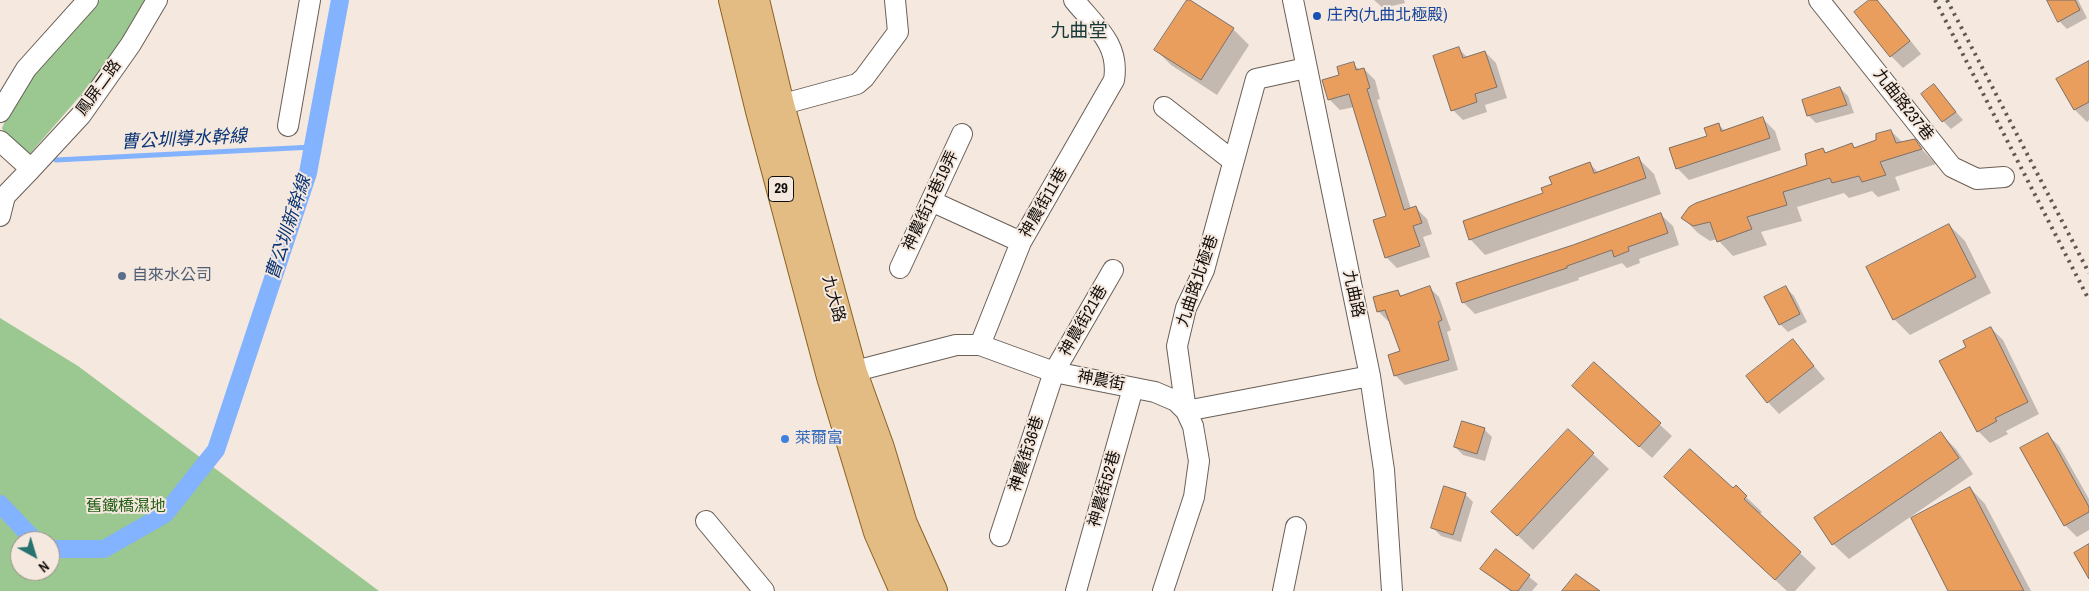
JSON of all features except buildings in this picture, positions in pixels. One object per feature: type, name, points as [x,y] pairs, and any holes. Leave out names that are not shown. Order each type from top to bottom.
[{"type":"main road","name":"九大路","points":[[733,0],[760,111],[842,375],[880,448],[903,524],[934,591]]},
{"type":"main road","name":"九大路","points":[[755,0],[878,532],[904,591]]},
{"type":"street","points":[[0,112],[26,69],[88,0]]},
{"type":"street","name":"鳳屏二路","points":[[0,216],[5,196],[81,115],[132,44],[157,0]]},
{"type":"street","points":[[288,126],[310,0]]},
{"type":"street","points":[[780,105],[857,84],[864,78],[898,32],[895,0]]},
{"type":"street","name":"九曲路","points":[[1292,0],[1370,376],[1384,470],[1392,591]]},
{"type":"street","name":"九曲路237巷","points":[[1819,0],[1952,167],[1977,179],[2004,177]]},
{"type":"street","name":"神農街11巷","points":[[980,345],[1021,242],[1114,80],[1116,66],[1111,45],[1082,4]]},
{"type":"street","name":"九曲路北極巷","points":[[1162,591],[1194,496],[1199,461],[1193,426],[1186,411],[1177,346],[1186,308],[1204,270],[1256,79],[1306,68]]},
{"type":"street","points":[[1164,107],[1233,161]]},
{"type":"street","name":"神農街11巷19弄","points":[[900,268],[962,134]]},
{"type":"street","points":[[0,141],[31,169]]},
{"type":"street","points":[[931,201],[1021,242]]},
{"type":"street","name":"神農街21巷","points":[[1054,372],[1113,270]]},
{"type":"street","name":"神農街","points":[[842,375],[956,345],[980,345],[1054,372],[1155,392],[1176,401],[1186,411]]},
{"type":"street","name":"神農街36巷","points":[[1000,536],[1054,372]]},
{"type":"street","points":[[1186,411],[1370,376]]},
{"type":"street","name":"神農街52巷","points":[[1076,591],[1133,388]]},
{"type":"street","points":[[706,521],[764,591]]},
{"type":"street","points":[[1284,591],[1296,527]]},
{"type":"green space","points":[[100,0],[152,0],[112,59],[28,156],[7,140],[2,128],[11,109],[32,76]]},
{"type":"green space","name":"舊鐵橋濕地","points":[[0,318],[78,366],[379,591],[0,591]]},
{"type":"waterway","name":"曹公圳新幹線","points":[[60,549],[104,549],[165,514],[216,450],[308,173],[340,0]]},
{"type":"waterway","name":"曹公圳導水幹線","points":[[56,160],[313,147]]},
{"type":"waterway","points":[[0,504],[26,531]]},
{"type":"railway","points":[[1935,0],[2089,300]]},
{"type":"railway","points":[[1947,0],[2089,273]]},
{"type":"place","name":"庄內(九曲北極殿)","points":[[1317,16]]},
{"type":"place","name":"自來水公司","points":[[122,276]]},
{"type":"place","name":"萊爾富","points":[[785,439]]},
{"type":"district","name":"九曲堂","points":[[1079,32]]}]
